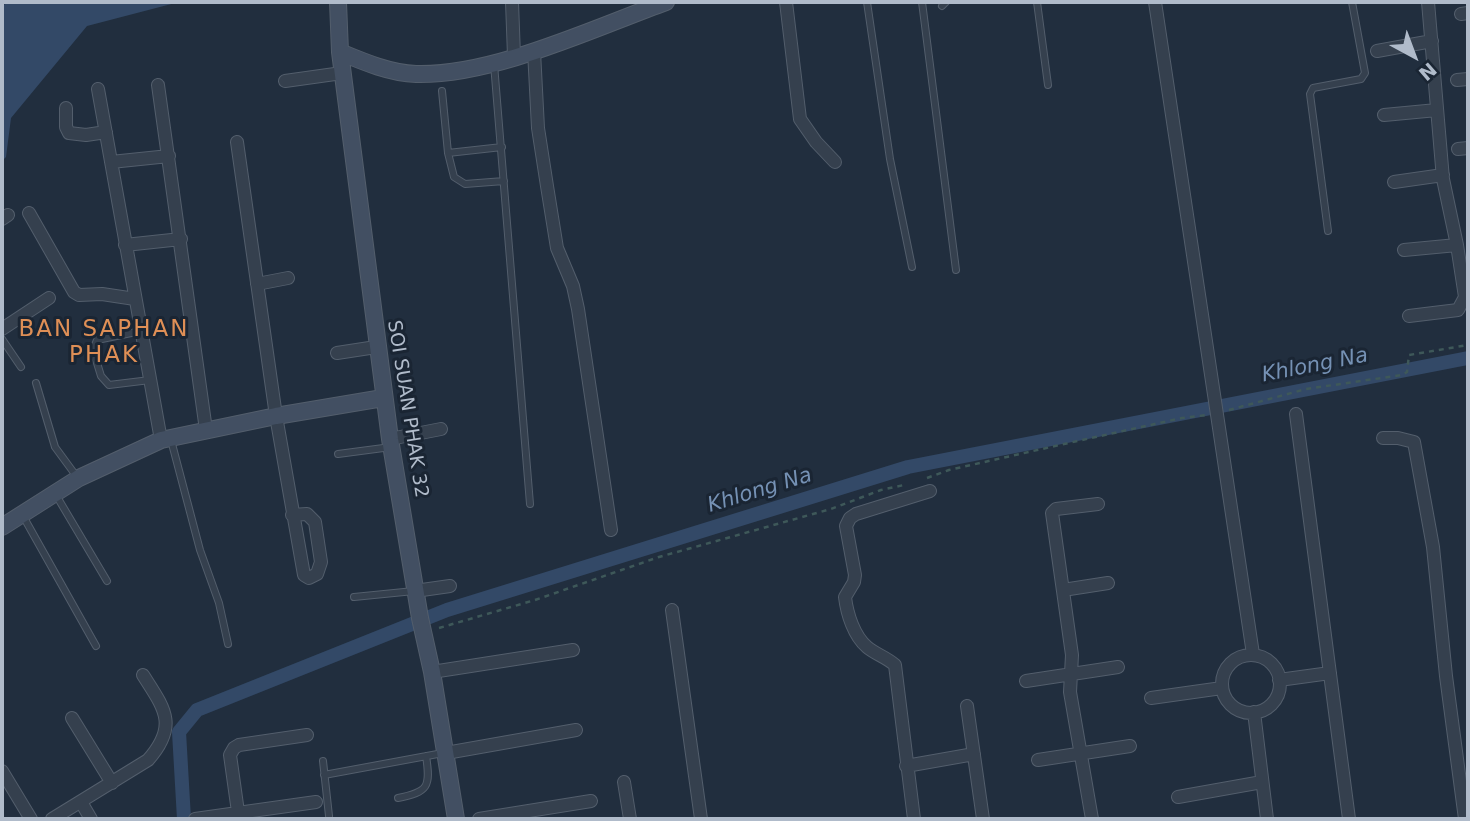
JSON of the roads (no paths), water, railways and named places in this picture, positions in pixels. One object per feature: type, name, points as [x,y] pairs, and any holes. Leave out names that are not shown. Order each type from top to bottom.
[{"type":"street","name":"SOI SUAN PHAK 32","points":[[338,2],[342,73],[383,398],[415,591],[427,625],[456,819]]},
{"type":"street","points":[[512,2],[514,56]]},
{"type":"street","points":[[340,52],[376,67],[414,74],[445,73],[534,51],[639,7],[666,2]]},
{"type":"street","points":[[786,2],[800,119],[816,142],[835,162]]},
{"type":"street","points":[[1155,2],[1253,654]]},
{"type":"street","points":[[1409,316],[1458,310],[1465,297],[1443,175],[1428,2]]},
{"type":"street","points":[[1377,51],[1432,41]]},
{"type":"street","points":[[534,51],[538,128],[547,186],[557,248],[573,286],[578,309],[611,530]]},
{"type":"street","points":[[285,81],[342,73]]},
{"type":"street","points":[[158,85],[206,430]]},
{"type":"street","points":[[98,89],[150,380],[165,439]]},
{"type":"street","points":[[66,108],[66,127],[69,133],[86,135],[106,132]]},
{"type":"street","points":[[1384,115],[1437,110]]},
{"type":"street","points":[[237,142],[292,515],[304,575],[309,578],[317,573],[321,562],[315,522],[307,514],[292,515]]},
{"type":"street","points":[[111,162],[169,156]]},
{"type":"street","points":[[1394,182],[1443,175]]},
{"type":"street","points":[[29,213],[74,292],[79,295],[102,294],[135,299]]},
{"type":"street","points":[[125,245],[181,239]]},
{"type":"street","points":[[1404,250],[1457,244]]},
{"type":"street","points":[[257,284],[288,278]]},
{"type":"street","points":[[2,329],[49,298]]},
{"type":"street","points":[[337,353],[376,347]]},
{"type":"street","points":[[2,527],[79,478],[165,439],[383,398]]},
{"type":"street","points":[[1296,414],[1349,819]]},
{"type":"street","points":[[390,443],[441,429]]},
{"type":"street","points":[[1383,438],[1413,442],[1433,547],[1446,676],[1465,819]]},
{"type":"street","points":[[914,819],[895,665],[887,657],[868,648],[858,636],[847,610],[845,597],[855,575],[846,526],[856,513],[927,485]]},
{"type":"street","points":[[1092,819],[1070,692],[1072,654],[1053,511],[1098,504]]},
{"type":"street","points":[[1063,590],[1108,583]]},
{"type":"street","points":[[415,591],[450,586]]},
{"type":"street","points":[[672,610],[701,819]]},
{"type":"street","points":[[432,672],[573,650]]},
{"type":"street","points":[[1253,654],[1268,661],[1276,669],[1279,691],[1265,709],[1243,712],[1233,707],[1225,698],[1223,676],[1227,666],[1236,659],[1253,654]]},
{"type":"street","points":[[1026,681],[1118,667]]},
{"type":"street","points":[[1279,680],[1329,673]]},
{"type":"street","points":[[52,819],[148,760],[158,749],[168,721],[166,710],[143,675]]},
{"type":"street","points":[[1150,698],[1222,688]]},
{"type":"street","points":[[967,706],[983,819]]},
{"type":"street","points":[[1254,712],[1267,819]]},
{"type":"street","points":[[72,718],[112,783]]},
{"type":"street","points":[[446,752],[576,730]]},
{"type":"street","points":[[239,816],[230,755],[234,748],[307,735]]},
{"type":"street","points":[[1038,760],[1130,746]]},
{"type":"street","points":[[906,765],[974,754]]},
{"type":"street","points":[[2,771],[31,819]]},
{"type":"street","points":[[624,782],[631,819]]},
{"type":"street","points":[[1178,797],[1262,782]]},
{"type":"street","points":[[81,802],[91,819]]},
{"type":"street","points":[[195,819],[239,816],[316,802]]},
{"type":"street","points":[[479,819],[591,802]]},
{"type":"lane","points":[[867,2],[890,159],[912,267]]},
{"type":"lane","points":[[922,2],[956,270]]},
{"type":"lane","points":[[1037,2],[1048,85]]},
{"type":"lane","points":[[1328,230],[1310,94],[1313,88],[1361,79],[1365,73],[1352,2]]},
{"type":"lane","points":[[494,62],[530,504]]},
{"type":"lane","points":[[442,91],[448,153],[454,177],[465,184],[504,181]]},
{"type":"lane","points":[[448,153],[502,147]]},
{"type":"lane","points":[[141,331],[97,340],[93,350],[101,376],[109,385],[150,380]]},
{"type":"lane","points":[[2,339],[21,367]]},
{"type":"lane","points":[[36,383],[55,447],[79,478]]},
{"type":"lane","points":[[165,439],[219,603],[228,644]]},
{"type":"lane","points":[[338,454],[390,443]]},
{"type":"lane","points":[[55,493],[107,581]]},
{"type":"lane","points":[[22,514],[96,646]]},
{"type":"lane","points":[[354,597],[415,591]]},
{"type":"lane","points":[[324,775],[446,752]]},
{"type":"lane","points":[[398,798],[416,794],[426,786],[429,776],[426,756]]},
{"type":"lane","points":[[323,761],[329,816]]},
{"type":"water","points":[[8,2],[179,2],[87,26],[11,118],[6,157],[2,161],[2,6]]},
{"type":"waterway","name":"Khlong Na","points":[[184,819],[179,732],[197,710],[447,610],[908,467],[1468,358]]},
{"type":"district","name":"BAN SAPHAN PHAK","points":[[104,343]]}]
